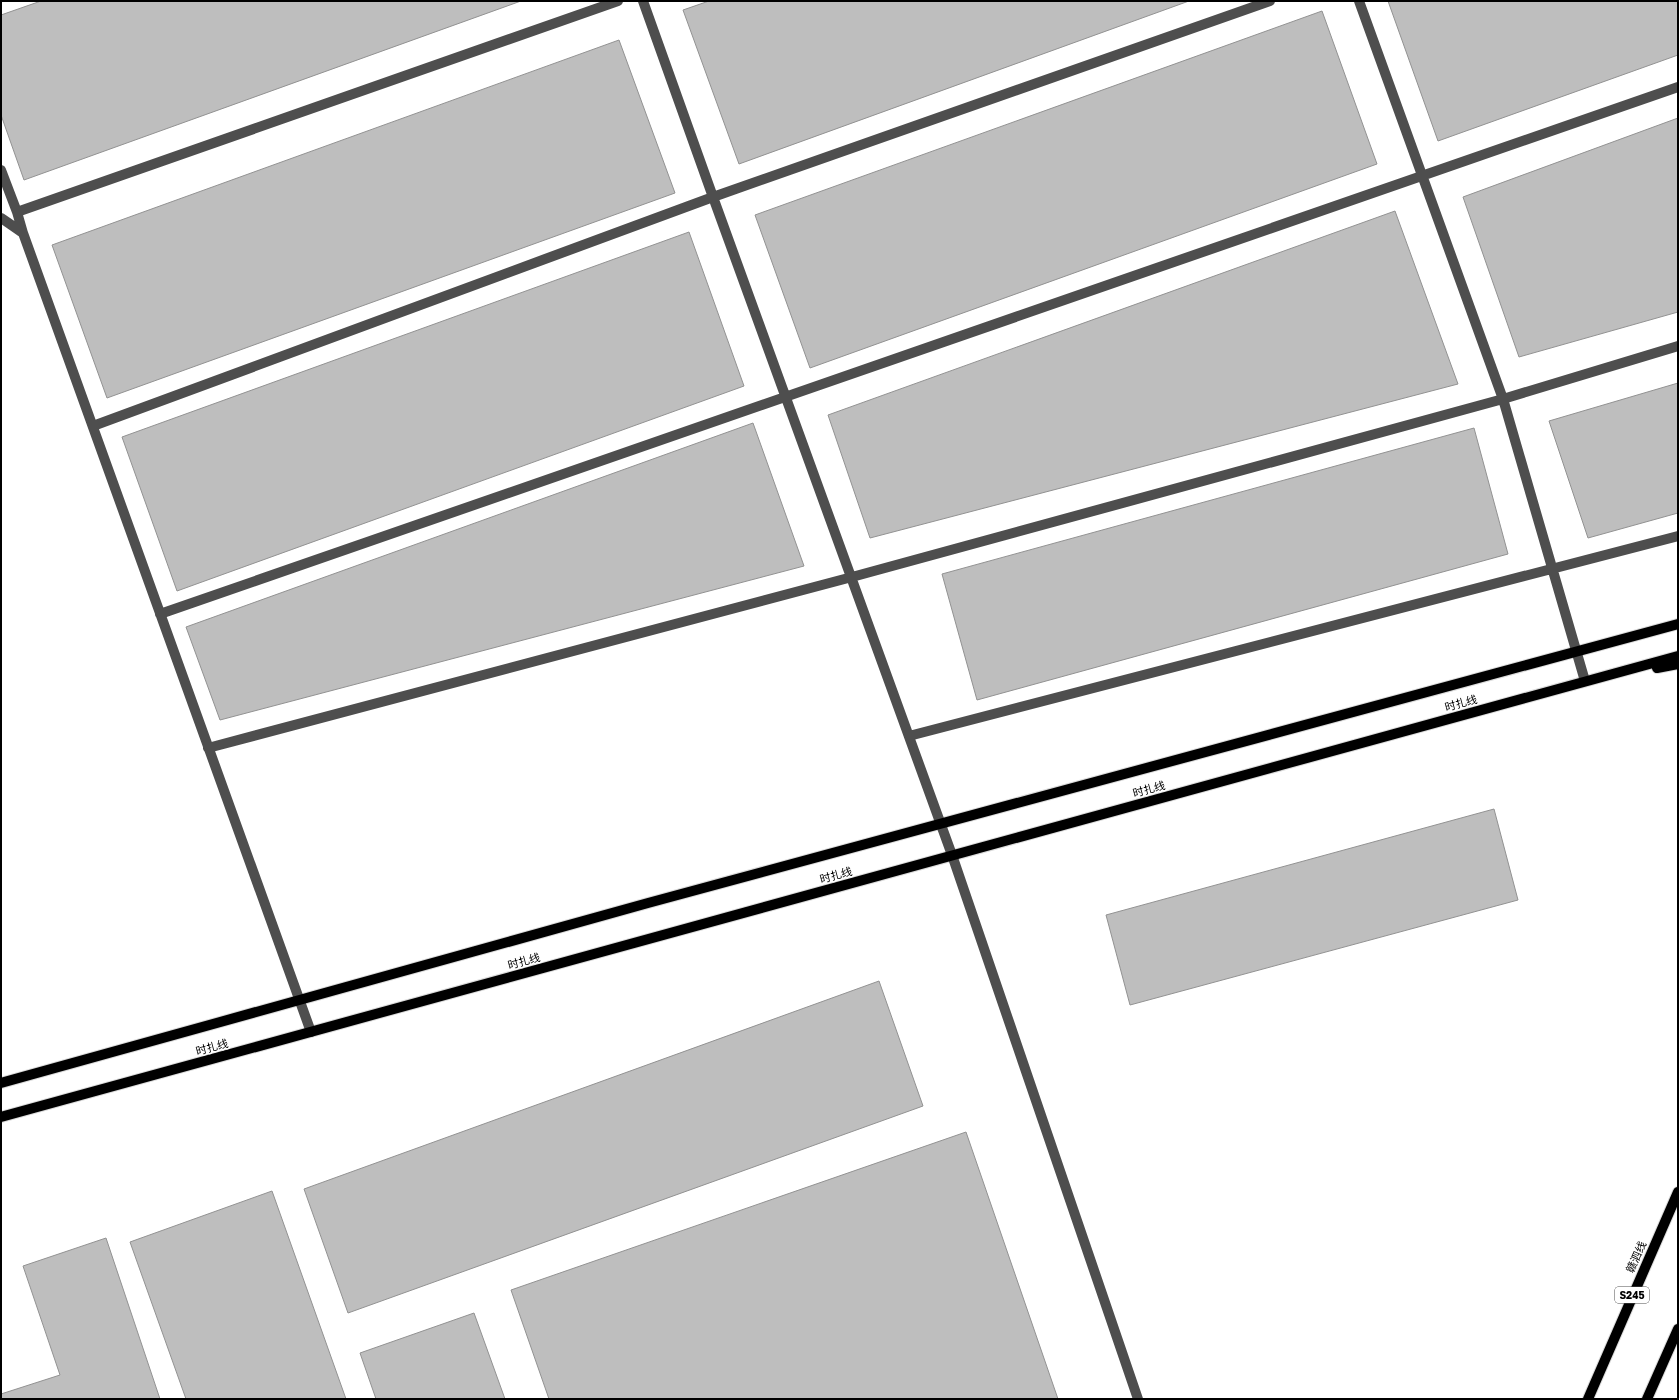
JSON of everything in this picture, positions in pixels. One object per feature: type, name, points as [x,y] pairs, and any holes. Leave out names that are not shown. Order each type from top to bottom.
[{"type":"main road","name":"时扎线","points":[[1,1083],[648,903],[1678,624]]},
{"type":"main road","name":"时扎线","points":[[1,1117],[1678,656]]},
{"type":"main road","points":[[1600,677],[1678,664]]},
{"type":"main road","name":"赣泗线","points":[[1588,1399],[1640,1276],[1678,1192]]},
{"type":"main road","points":[[1647,1399],[1678,1329]]},
{"type":"lane","points":[[17,212],[618,1]]},
{"type":"lane","points":[[643,1],[952,855],[1138,1399]]},
{"type":"lane","points":[[93,426],[713,197],[1270,1]]},
{"type":"lane","points":[[1359,1],[1503,399],[1585,681]]},
{"type":"lane","points":[[160,614],[786,398],[1678,87]]},
{"type":"lane","points":[[1,170],[311,1032]]},
{"type":"lane","points":[[1,218],[23,233]]},
{"type":"lane","points":[[208,748],[852,577],[1503,399],[1678,346]]},
{"type":"lane","points":[[909,736],[1678,536]]},
{"type":"building","points":[[41,1],[521,1],[24,180],[1,115],[1,15]]},
{"type":"building","points":[[709,1],[1189,1],[739,164],[683,10]]},
{"type":"building","points":[[1388,1],[1678,1],[1678,55],[1438,141]]},
{"type":"building","points":[[1322,11],[1377,164],[810,368],[755,215]]},
{"type":"building","points":[[619,40],[675,193],[107,398],[52,245]]},
{"type":"building","points":[[1678,118],[1678,312],[1519,357],[1463,197]]},
{"type":"building","points":[[1395,211],[1458,384],[870,538],[828,415]]},
{"type":"building","points":[[689,232],[744,386],[177,591],[122,437]]},
{"type":"building","points":[[1678,383],[1678,513],[1588,538],[1549,421]]},
{"type":"building","points":[[753,423],[804,566],[220,720],[186,627]]},
{"type":"building","points":[[1474,428],[1508,554],[977,700],[942,574]]},
{"type":"building","points":[[1494,809],[1518,900],[1130,1005],[1106,915]]},
{"type":"building","points":[[879,981],[923,1106],[348,1313],[304,1189]]},
{"type":"building","points":[[966,1132],[1058,1399],[549,1399],[511,1290]]},
{"type":"building","points":[[272,1191],[346,1399],[186,1399],[130,1242]]},
{"type":"building","points":[[106,1238],[160,1399],[1,1399],[1,1394],[60,1375],[23,1266]]},
{"type":"building","points":[[474,1313],[505,1399],[376,1399],[360,1353]]}]
